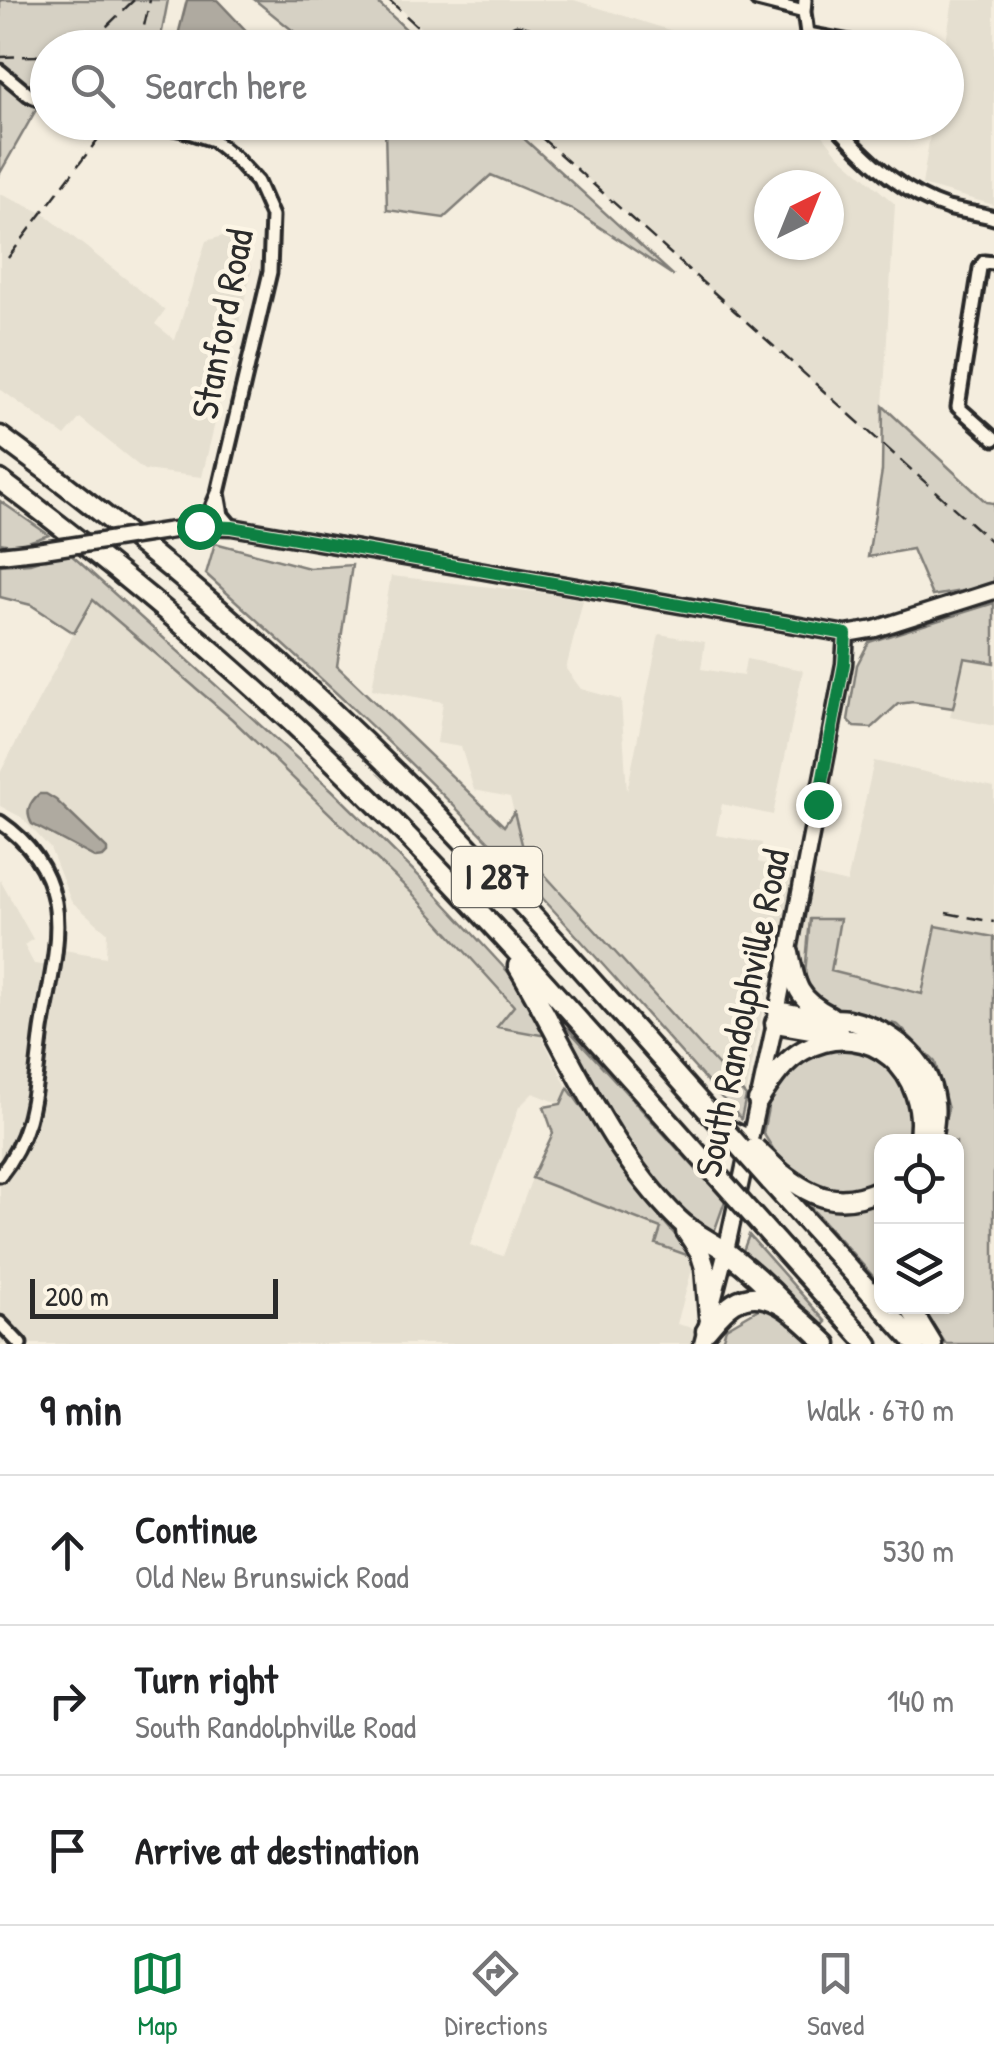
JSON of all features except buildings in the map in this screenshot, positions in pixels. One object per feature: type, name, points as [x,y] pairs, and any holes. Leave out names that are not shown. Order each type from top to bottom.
[{"type":"highway","name":"I 287","points":[[0,436],[206,599],[372,749],[510,890],[722,1127],[775,1176],[874,1296]]},
{"type":"highway","name":"I 287","points":[[0,480],[98,556],[259,694],[376,805],[499,933],[868,1344]]},
{"type":"highway","points":[[499,933],[612,1136],[700,1252],[705,1268],[706,1331]]},
{"type":"highway","points":[[789,952],[794,979],[814,1008],[878,1030],[902,1045],[916,1060],[928,1078],[935,1106],[932,1134]]},
{"type":"highway","points":[[776,1017],[834,1018]]},
{"type":"highway","points":[[776,1017],[860,1040],[897,1062],[914,1085],[920,1107],[918,1134]]},
{"type":"highway","points":[[758,1101],[783,1066],[803,1050],[821,1043],[860,1040]]},
{"type":"highway","points":[[775,1176],[835,1200],[862,1198],[874,1193]]},
{"type":"highway","points":[[677,1218],[726,1251],[827,1344]]},
{"type":"highway","points":[[706,1331],[728,1307],[745,1298],[771,1300],[796,1316]]},
{"type":"highway","name":"I 287","points":[[889,1314],[916,1344]]},
{"type":"highway","points":[[914,1314],[932,1344]]},
{"type":"main road","points":[[0,554],[199,526],[232,527],[846,634],[875,630],[994,591]]},
{"type":"main road","name":"South Randolphville Road","points":[[706,1331],[776,1017],[844,664],[846,634]]},
{"type":"street","points":[[757,0],[805,6]]},
{"type":"street","points":[[0,71],[30,95]]},
{"type":"street","name":"Stanford Road","points":[[199,526],[218,493],[270,272],[272,216],[257,182],[213,140]]},
{"type":"street","points":[[851,140],[885,175],[908,190],[947,208],[991,213]]},
{"type":"street","points":[[994,264],[984,262],[980,268],[958,408],[994,439]]},
{"type":"street","points":[[218,493],[222,515],[232,527]]},
{"type":"street","points":[[0,822],[23,840],[41,864],[57,920],[28,1119],[16,1152],[0,1175]]},
{"type":"street","points":[[0,1323],[20,1344]]},
{"type":"shaded area","points":[[0,0],[168,0],[162,30],[30,30],[30,120],[0,173]]},
{"type":"shaded area","points":[[187,0],[217,0],[246,30],[179,30]]},
{"type":"shaded area","points":[[255,0],[375,0],[407,30],[292,30]]},
{"type":"shaded area","points":[[391,0],[574,0],[669,30],[424,30]]},
{"type":"shaded area","points":[[953,0],[994,0],[994,205],[922,185],[929,140],[964,140],[964,30],[948,30]]},
{"type":"shaded area","points":[[385,140],[526,140],[674,276],[572,209],[491,175],[444,218],[387,210]]},
{"type":"shaded area","points":[[545,140],[827,140],[895,204],[879,442]]},
{"type":"shaded area","points":[[0,194],[43,213],[165,310],[155,324],[175,340],[206,241],[233,233],[252,268],[202,477],[144,470],[80,418],[65,436],[0,389]]},
{"type":"shaded area","points":[[883,406],[986,502],[994,503],[994,581],[985,587],[932,596],[912,549],[868,557],[882,471]]},
{"type":"shaded area","points":[[0,501],[49,535],[16,546],[0,543]]},
{"type":"shaded area","points":[[215,543],[309,568],[352,565],[337,666],[504,826],[514,812],[524,852],[746,1096],[741,1119],[469,821],[206,574]]},
{"type":"shaded area","points":[[67,551],[332,790],[425,882],[509,973],[548,1034],[497,1027],[514,1006],[413,894],[232,719],[93,600],[74,633],[31,605],[0,597],[0,565],[30,563]]},
{"type":"shaded area","points":[[391,576],[583,600],[566,669],[581,689],[621,700],[627,791],[659,634],[705,642],[701,669],[743,676],[746,659],[803,670],[773,815],[722,804],[716,835],[762,843],[758,862],[847,883],[874,761],[994,787],[994,937],[936,926],[923,994],[831,971],[767,988],[746,1096],[524,852],[510,797],[474,790],[461,747],[437,743],[443,702],[372,689]]},
{"type":"shaded area","points":[[92,599],[232,719],[413,894],[515,1006],[498,1027],[541,1035],[567,1087],[561,1104],[533,1093],[519,1107],[470,1245],[503,1256],[532,1178],[662,1228],[695,1258],[677,1324],[723,1336],[721,1344],[0,1344],[0,880],[33,939],[24,945],[34,964],[60,967],[64,950],[106,957],[107,932],[71,901],[50,848],[21,817],[0,806],[0,773]]},
{"type":"shaded area","points":[[994,603],[994,663],[964,658],[953,708],[913,702],[898,704],[872,728],[854,727],[848,720],[857,665],[869,642]]},
{"type":"shaded area","points":[[964,657],[994,663],[994,726],[950,717]]},
{"type":"shaded area","points":[[39,794],[56,800],[107,853],[96,858],[32,824],[29,808]]},
{"type":"shaded area","points":[[810,919],[840,919],[831,971],[922,994],[936,926],[994,937],[994,1344],[946,1344],[926,1314],[964,1314],[964,1134],[941,1134],[948,1109],[935,1062],[898,1025],[816,1000],[804,985]]},
{"type":"shaded area","points":[[561,1025],[725,1201],[713,1235],[685,1217],[632,1148]]},
{"type":"shaded area","points":[[856,1048],[874,1056],[898,1074],[909,1091],[913,1134],[874,1134],[874,1185],[838,1194],[803,1183],[763,1133],[779,1078],[789,1065],[820,1049]]},
{"type":"shaded area","points":[[568,1088],[659,1216],[695,1258],[656,1244],[661,1228],[532,1178],[553,1133],[544,1107],[561,1104]]},
{"type":"shaded area","points":[[796,1191],[874,1194],[874,1277]]},
{"type":"shaded area","points":[[749,1235],[826,1322],[821,1327],[743,1251]]},
{"type":"shaded area","points":[[762,1307],[778,1309],[816,1344],[721,1344],[726,1328]]},
{"type":"railway","points":[[100,30],[134,0]]},
{"type":"railway","points":[[143,30],[150,0]]},
{"type":"railway","points":[[389,0],[422,30]]},
{"type":"railway","points":[[0,57],[30,56]]},
{"type":"railway","points":[[8,258],[97,140]]},
{"type":"railway","points":[[544,140],[994,544]]},
{"type":"railway","points":[[946,913],[994,922]]},
{"type":"route","points":[[199,526],[232,527],[846,634],[818,804]]}]
